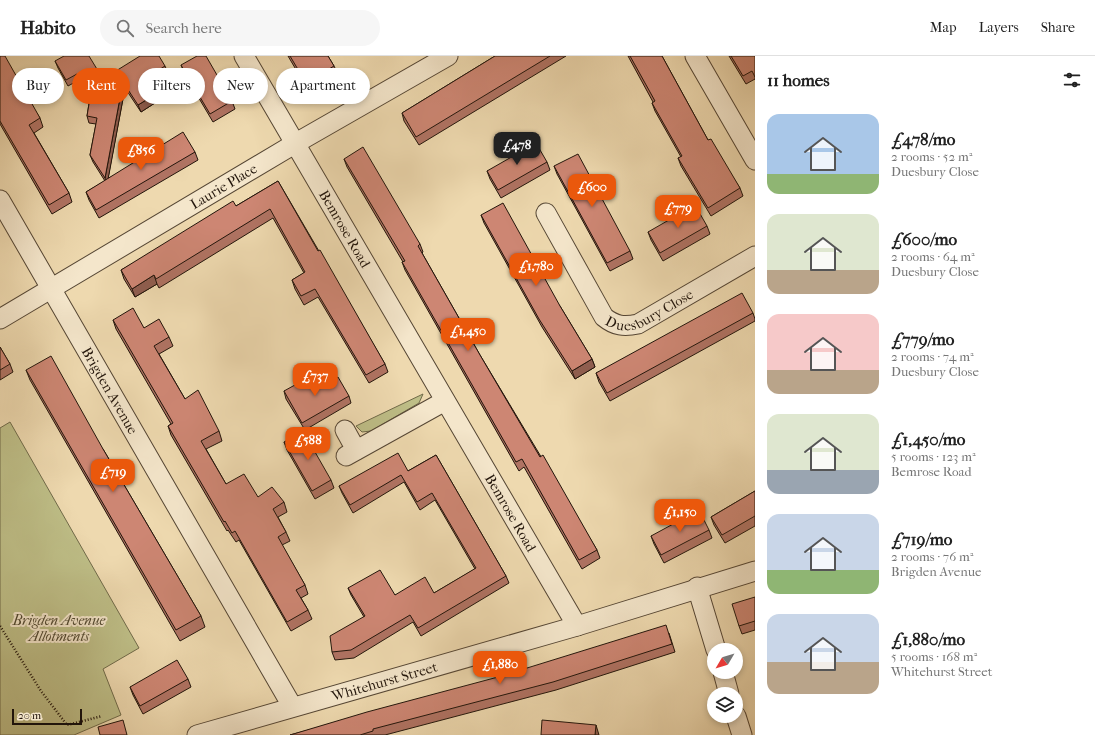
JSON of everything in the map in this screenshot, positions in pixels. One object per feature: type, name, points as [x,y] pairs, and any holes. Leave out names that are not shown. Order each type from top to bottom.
[{"type":"street","name":"Bemrose Road","points":[[244,56],[577,626]]},
{"type":"street","name":"Laurie Place","points":[[0,319],[296,143],[448,56]]},
{"type":"street","points":[[695,56],[755,160]]},
{"type":"street","name":"Brigden Avenue","points":[[0,200],[292,706]]},
{"type":"street","name":"Duesbury Close","points":[[546,214],[604,316],[612,324],[627,326],[638,324],[755,256]]},
{"type":"street","points":[[345,430],[351,453],[445,401]]},
{"type":"street","name":"Whitehurst Street","points":[[197,735],[292,706],[577,626],[755,571]]},
{"type":"street","points":[[697,588],[714,643]]},
{"type":"street","points":[[738,723],[742,735]]},
{"type":"path","points":[[0,626],[41,691],[67,725],[102,716]]},
{"type":"green space","points":[[423,394],[419,403],[371,431],[362,432],[356,426]]},
{"type":"green space","name":"Brigden Avenue Allotments","points":[[10,422],[139,648],[103,669],[121,715],[74,735],[0,735],[0,428]]},
{"type":"building","points":[[0,56],[5,56],[12,68],[12,104],[32,104],[40,118],[29,125],[69,193],[49,205],[0,121]]},
{"type":"building","points":[[64,56],[89,56],[96,68],[72,68],[72,77],[66,80],[64,77],[64,68],[59,68],[55,61]]},
{"type":"building","points":[[140,56],[159,56],[165,66],[162,68],[138,68],[138,104],[140,104],[138,105],[130,93],[130,68],[121,68]]},
{"type":"building","points":[[197,56],[206,56],[213,68],[213,104],[227,104],[210,114],[204,104],[205,68],[183,68],[181,65]]},
{"type":"building","points":[[290,56],[328,56],[334,66],[331,68],[297,68]]},
{"type":"building","points":[[495,56],[550,56],[416,137],[402,113]]},
{"type":"building","points":[[630,56],[662,56],[708,140],[711,139],[740,188],[708,208],[678,158],[682,156],[652,103],[655,101]]},
{"type":"building","points":[[731,56],[755,56],[755,77],[752,71],[743,76]]},
{"type":"building","points":[[89,104],[119,104],[105,178],[90,155],[97,118],[87,116]]},
{"type":"building","points":[[183,132],[195,152],[96,210],[86,192]]},
{"type":"building","points":[[536,143],[547,162],[498,190],[487,171]]},
{"type":"building","points":[[363,147],[420,244],[418,246],[480,355],[540,457],[543,455],[597,550],[579,560],[522,459],[516,462],[402,262],[405,261],[344,159]]},
{"type":"building","points":[[578,154],[630,251],[607,263],[554,166]]},
{"type":"building","points":[[278,181],[318,251],[320,250],[385,364],[366,375],[315,289],[301,296],[292,280],[305,272],[270,209],[156,279],[154,275],[132,289],[121,270],[233,201],[236,206]]},
{"type":"building","points":[[503,203],[560,306],[592,359],[572,371],[539,319],[481,215]]},
{"type":"building","points":[[695,205],[707,226],[660,253],[648,232]]},
{"type":"building","points":[[742,293],[753,313],[607,393],[596,373]]},
{"type":"building","points":[[133,308],[144,328],[159,319],[169,337],[154,346],[185,399],[198,390],[219,431],[201,441],[226,484],[244,474],[258,497],[272,487],[284,502],[273,509],[286,532],[278,537],[305,585],[296,590],[308,610],[287,622],[235,531],[232,533],[225,521],[224,522],[168,426],[173,423],[113,320]]},
{"type":"building","points":[[0,347],[10,364],[0,370]]},
{"type":"building","points":[[51,356],[103,449],[201,616],[176,630],[26,370]]},
{"type":"building","points":[[313,375],[321,387],[338,377],[349,396],[302,423],[284,391]]},
{"type":"building","points":[[303,431],[331,480],[312,491],[284,442]]},
{"type":"building","points":[[398,453],[408,471],[436,455],[506,576],[418,628],[410,615],[351,650],[332,652],[330,636],[365,616],[348,588],[380,570],[395,595],[425,577],[434,593],[476,568],[432,493],[417,502],[401,475],[350,505],[339,486]]},
{"type":"building","points":[[755,491],[755,516],[722,535],[711,517]]},
{"type":"building","points":[[699,510],[709,530],[661,555],[651,536]]},
{"type":"building","points":[[755,597],[755,621],[739,626],[732,604]]},
{"type":"building","points":[[666,625],[672,644],[553,682],[373,729],[373,731],[360,735],[290,735],[367,712],[498,677]]},
{"type":"building","points":[[177,660],[188,679],[140,706],[130,687]]},
{"type":"building","points":[[123,720],[127,735],[100,735],[98,727]]},
{"type":"building","points":[[542,720],[596,725],[595,735],[541,735]]}]
